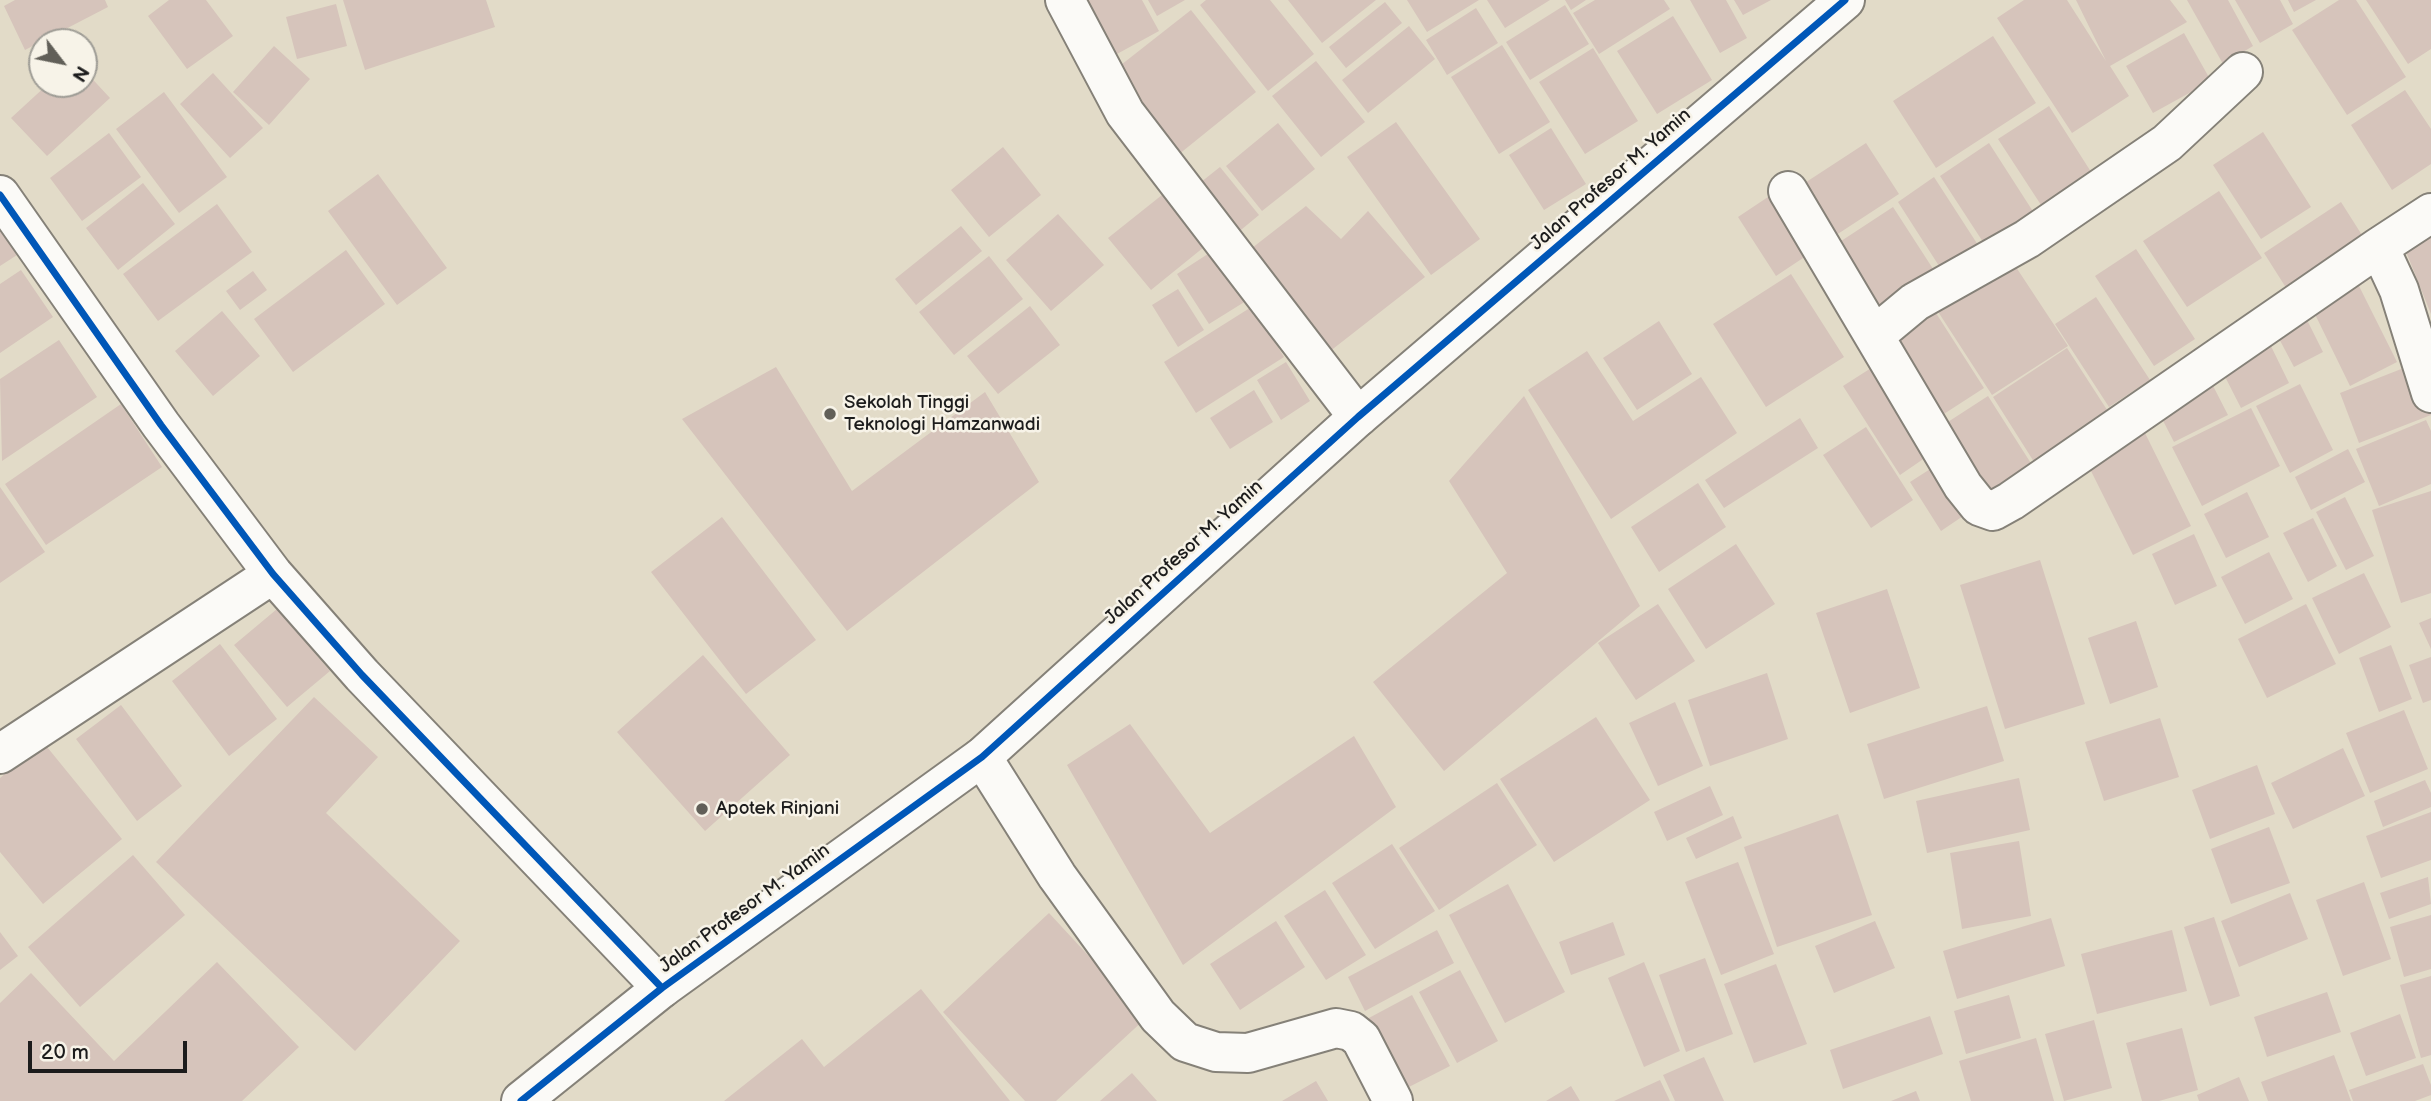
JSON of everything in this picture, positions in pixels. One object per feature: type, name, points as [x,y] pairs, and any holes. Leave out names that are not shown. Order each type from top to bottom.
[{"type":"street","points":[[1065,0],[1125,113],[1358,418]]},
{"type":"street","name":"Jalan Profesor M. Yamin","points":[[521,1101],[662,988],[982,757],[1358,418],[1845,0]]},
{"type":"street","points":[[1874,337],[1914,302],[2027,239],[2167,143],[2244,72]]},
{"type":"street","points":[[1787,191],[1963,486],[1979,506],[1993,511],[2431,213]]},
{"type":"street","points":[[0,195],[161,425],[273,575],[362,675],[662,988]]},
{"type":"street","points":[[2379,247],[2406,312],[2431,393]]},
{"type":"street","points":[[0,754],[273,575]]},
{"type":"street","points":[[982,757],[1057,876],[1158,1016],[1185,1042],[1216,1052],[1248,1053],[1336,1028],[1351,1031],[1361,1039],[1393,1101]]},
{"type":"building","points":[[15,0],[105,0],[108,7],[67,28],[28,28],[28,48],[25,50],[4,6]]},
{"type":"building","points":[[169,0],[206,0],[233,36],[187,69],[148,16]]},
{"type":"building","points":[[343,0],[486,0],[495,27],[365,70]]},
{"type":"building","points":[[1073,0],[1142,0],[1159,31],[1106,60]]},
{"type":"building","points":[[1148,0],[1185,0],[1157,16]]},
{"type":"building","points":[[1206,0],[1270,0],[1314,54],[1268,91],[1200,5]]},
{"type":"building","points":[[1288,0],[1376,0],[1322,43]]},
{"type":"building","points":[[1407,0],[1479,0],[1427,32]]},
{"type":"building","points":[[1487,0],[1550,0],[1505,28]]},
{"type":"building","points":[[1565,0],[1586,0],[1571,10]]},
{"type":"building","points":[[1595,0],[1664,0],[1670,9],[1599,54],[1573,13]]},
{"type":"building","points":[[1690,0],[1726,0],[1747,38],[1720,53]]},
{"type":"building","points":[[1734,0],[1771,0],[1743,15]]},
{"type":"building","points":[[2024,0],[2067,0],[2106,61],[2076,0],[2170,0],[2187,22],[2110,66],[2129,96],[2072,133],[1997,18]]},
{"type":"building","points":[[2187,0],[2228,0],[2253,46],[2223,64]]},
{"type":"building","points":[[2235,0],[2280,0],[2293,24],[2260,43]]},
{"type":"building","points":[[2288,0],[2316,0],[2294,12]]},
{"type":"building","points":[[2339,0],[2356,0],[2406,77],[2347,115],[2292,30]]},
{"type":"building","points":[[2366,0],[2431,0],[2431,49],[2408,64]]},
{"type":"building","points":[[1385,2],[1402,23],[1346,68],[1329,47]]},
{"type":"building","points":[[336,4],[347,46],[297,59],[286,17]]},
{"type":"building","points":[[1565,5],[1589,44],[1530,80],[1506,42]]},
{"type":"building","points":[[1476,8],[1498,43],[1447,75],[1426,40]]},
{"type":"building","points":[[1191,10],[1256,92],[1178,155],[1112,72]]},
{"type":"building","points":[[1673,16],[1712,80],[1657,114],[1617,51]]},
{"type":"building","points":[[1409,26],[1435,59],[1368,113],[1342,80]]},
{"type":"building","points":[[2184,33],[2211,81],[2153,113],[2126,66]]},
{"type":"building","points":[[1993,36],[2036,103],[1936,168],[1893,101]]},
{"type":"building","points":[[1502,45],[1550,122],[1499,154],[1451,77]]},
{"type":"building","points":[[274,46],[310,79],[269,125],[233,92]]},
{"type":"building","points":[[1593,48],[1638,121],[1585,154],[1539,82]]},
{"type":"building","points":[[1316,61],[1365,122],[1321,157],[1272,96]]},
{"type":"building","points":[[213,73],[263,128],[230,158],[180,104]]},
{"type":"building","points":[[98,85],[110,98],[47,156],[11,118],[33,98],[98,98]]},
{"type":"building","points":[[2405,90],[2431,129],[2431,164],[2392,190],[2351,125]]},
{"type":"building","points":[[164,92],[227,177],[179,213],[116,129]]},
{"type":"building","points":[[2049,106],[2093,175],[2043,208],[1998,139]]},
{"type":"building","points":[[1396,122],[1480,239],[1431,275],[1347,157]]},
{"type":"building","points":[[1278,123],[1315,169],[1262,211],[1226,166]]},
{"type":"building","points":[[1551,128],[1586,184],[1544,210],[1509,155]]},
{"type":"building","points":[[2263,132],[2311,207],[2261,239],[2213,165]]},
{"type":"building","points":[[109,133],[141,177],[82,221],[50,178]]},
{"type":"building","points":[[1866,143],[1899,194],[1827,241],[1794,190]]},
{"type":"building","points":[[1989,143],[2034,213],[1985,245],[1940,176]]},
{"type":"building","points":[[1003,147],[1041,195],[989,237],[951,190]]},
{"type":"building","points":[[1220,167],[1259,215],[1230,239],[1191,190]]},
{"type":"building","points":[[378,174],[447,268],[397,305],[328,211]]},
{"type":"building","points":[[1934,177],[1978,245],[1941,269],[1898,202]]},
{"type":"building","points":[[143,183],[175,224],[118,270],[86,228]]},
{"type":"building","points":[[1780,189],[1818,248],[1776,276],[1738,217]]},
{"type":"building","points":[[1167,191],[1209,243],[1151,290],[1108,238]]},
{"type":"building","points":[[2219,191],[2262,258],[2187,307],[2143,241]]},
{"type":"building","points":[[2341,202],[2367,243],[2290,294],[2264,253]]},
{"type":"building","points":[[217,204],[252,252],[158,321],[123,274]]},
{"type":"building","points":[[1306,206],[1341,239],[1368,211],[1425,277],[1320,359],[1243,255]]},
{"type":"building","points":[[1893,207],[1937,275],[1875,315],[1832,247]]},
{"type":"building","points":[[1058,214],[1104,265],[1051,311],[1006,260]]},
{"type":"building","points":[[961,226],[982,251],[916,305],[895,279]]},
{"type":"building","points":[[0,230],[17,255],[0,266]]},
{"type":"building","points":[[2431,233],[2431,314],[2403,244]]},
{"type":"building","points":[[2136,249],[2195,339],[2154,366],[2095,276]]},
{"type":"building","points":[[346,250],[385,304],[293,372],[254,319]]},
{"type":"building","points":[[1214,250],[1246,301],[1209,324],[1177,274]]},
{"type":"building","points":[[989,256],[1023,299],[954,355],[919,312]]},
{"type":"building","points":[[2010,258],[2068,346],[1992,395],[1935,307]]},
{"type":"building","points":[[21,270],[53,317],[0,353],[0,284]]},
{"type":"building","points":[[253,271],[267,290],[240,310],[226,291]]},
{"type":"building","points":[[1791,274],[1844,357],[1766,407],[1713,324]]},
{"type":"building","points":[[2356,280],[2397,362],[2350,386],[2310,304]]},
{"type":"building","points":[[1178,289],[1204,330],[1178,347],[1152,305]]},
{"type":"building","points":[[2096,297],[2150,380],[2109,407],[2055,324]]},
{"type":"building","points":[[1030,306],[1060,345],[998,394],[967,356]]},
{"type":"building","points":[[1253,306],[1284,357],[1196,413],[1164,362]]},
{"type":"building","points":[[1934,310],[1984,388],[1933,421],[1882,344]]},
{"type":"building","points":[[222,311],[260,356],[213,396],[175,351]]},
{"type":"building","points":[[2305,316],[2323,352],[2294,367],[2275,331]]},
{"type":"building","points":[[1659,321],[1692,374],[1637,410],[1603,358]]},
{"type":"building","points":[[2267,338],[2289,383],[2241,408],[2218,363]]},
{"type":"building","points":[[59,340],[97,397],[2,461],[0,379]]},
{"type":"building","points":[[2067,348],[2111,416],[2036,465],[1993,397]]},
{"type":"building","points":[[1587,351],[1633,421],[1701,377],[1737,433],[1611,519],[1528,390]]},
{"type":"building","points":[[1286,362],[1310,401],[1281,420],[1257,380]]},
{"type":"building","points":[[1879,363],[1935,451],[1900,475],[1843,386]]},
{"type":"building","points":[[2414,364],[2431,415],[2359,443],[2340,393]]},
{"type":"building","name":"Sekolah Tinggi Teknologi Hamzanwadi","points":[[776,367],[852,491],[985,392],[1039,482],[847,631],[682,419]]},
{"type":"building","points":[[2210,380],[2228,415],[2174,442],[2156,407]]},
{"type":"building","points":[[2300,384],[2333,450],[2290,473],[2256,406]]},
{"type":"building","points":[[1254,390],[1273,422],[1230,449],[1210,418]]},
{"type":"building","points":[[1524,396],[1640,606],[1444,771],[1373,682],[1507,573],[1449,481]]},
{"type":"building","points":[[1988,396],[2034,468],[1980,503],[1934,431]]},
{"type":"building","points":[[121,404],[162,467],[46,545],[5,484]]},
{"type":"building","points":[[2251,408],[2280,466],[2202,506],[2172,447]]},
{"type":"building","points":[[1800,418],[1818,448],[1724,508],[1705,480]]},
{"type":"building","points":[[2426,420],[2431,431],[2431,484],[2379,506],[2356,449]]},
{"type":"building","points":[[1866,427],[1913,500],[1871,528],[1823,455]]},
{"type":"building","points":[[2144,431],[2191,526],[2133,555],[2085,459]]},
{"type":"building","points":[[2348,449],[2365,482],[2311,510],[2295,477]]},
{"type":"building","points":[[1938,464],[1969,512],[1941,531],[1910,482]]},
{"type":"building","points":[[1698,483],[1726,527],[1659,572],[1631,527]]},
{"type":"building","points":[[0,487],[45,552],[0,583]]},
{"type":"building","points":[[2431,491],[2431,593],[2401,603],[2372,510]]},
{"type":"building","points":[[2247,492],[2269,537],[2226,558],[2204,514]]},
{"type":"building","points":[[2345,497],[2374,556],[2346,570],[2316,512]]},
{"type":"building","points":[[722,517],[816,640],[746,694],[651,572]]},
{"type":"building","points":[[2313,518],[2337,566],[2308,582],[2283,533]]},
{"type":"building","points":[[2194,534],[2217,586],[2175,605],[2152,554]]},
{"type":"building","points":[[1736,544],[1775,604],[1706,649],[1668,589]]},
{"type":"building","points":[[2269,552],[2293,599],[2245,624],[2221,577]]},
{"type":"building","points":[[2040,560],[2085,704],[2005,729],[1960,585]]},
{"type":"building","points":[[2364,573],[2391,627],[2339,654],[2312,598]]},
{"type":"building","points":[[1887,589],[1920,688],[1850,713],[1816,613]]},
{"type":"building","points":[[1658,604],[1695,661],[1636,700],[1598,643]]},
{"type":"building","points":[[2306,604],[2336,664],[2267,698],[2238,639]]},
{"type":"building","points":[[277,609],[330,671],[287,707],[234,645]]},
{"type":"building","points":[[2431,618],[2431,649],[2419,623]]},
{"type":"building","points":[[2136,621],[2158,687],[2110,704],[2088,638]]},
{"type":"building","points":[[220,644],[277,719],[229,756],[172,681]]},
{"type":"building","points":[[2391,645],[2412,699],[2379,712],[2359,658]]},
{"type":"building","points":[[703,655],[790,755],[705,831],[617,732]]},
{"type":"building","points":[[2431,657],[2431,700],[2423,703],[2409,665]]},
{"type":"building","points":[[1767,673],[1788,739],[1710,766],[1688,700]]},
{"type":"building","points":[[314,697],[378,757],[326,813],[460,941],[355,1051],[156,862]]},
{"type":"building","points":[[1675,702],[1703,766],[1658,786],[1629,723]]},
{"type":"building","points":[[121,705],[182,786],[137,821],[76,739]]},
{"type":"building","points":[[1987,706],[2004,761],[1884,799],[1867,744]]},
{"type":"building","points":[[2404,710],[2428,769],[2370,793],[2346,733]]},
{"type":"building","points":[[1596,717],[1650,800],[1554,862],[1500,779]]},
{"type":"building","points":[[2160,718],[2179,777],[2104,801],[2085,742]]},
{"type":"building","points":[[1130,724],[1210,833],[1354,736],[1396,807],[1183,965],[1067,765]]},
{"type":"building","points":[[43,742],[122,839],[43,904],[0,852],[0,778]]},
{"type":"building","points":[[2343,748],[2365,796],[2293,829],[2271,783]]},
{"type":"building","points":[[2257,765],[2275,814],[2210,839],[2192,790]]},
{"type":"building","points":[[2019,778],[2030,830],[1927,853],[1916,801]]},
{"type":"building","points":[[2425,780],[2431,793],[2431,807],[2383,827],[2374,801]]},
{"type":"building","points":[[1497,783],[1537,845],[1439,910],[1399,848]]},
{"type":"building","points":[[1710,786],[1723,815],[1667,841],[1654,812]]},
{"type":"building","points":[[2431,812],[2431,860],[2381,878],[2366,836]]},
{"type":"building","points":[[1838,814],[1872,915],[1777,947],[1744,847]]},
{"type":"building","points":[[1733,816],[1742,838],[1696,859],[1686,838]]},
{"type":"building","points":[[2269,827],[2290,883],[2231,904],[2211,849]]},
{"type":"building","points":[[2019,841],[2031,916],[1962,929],[1950,853]]},
{"type":"building","points":[[1392,844],[1435,911],[1375,949],[1332,883]]},
{"type":"building","points":[[133,855],[185,915],[80,1007],[28,947]]},
{"type":"building","points":[[1738,862],[1774,954],[1721,975],[1685,882]]},
{"type":"building","points":[[2428,877],[2431,904],[2389,919],[2380,893]]},
{"type":"building","points":[[2364,882],[2391,959],[2343,976],[2316,900]]},
{"type":"building","points":[[1508,884],[1565,992],[1505,1023],[1449,915]]},
{"type":"building","points":[[1325,890],[1366,955],[1326,980],[1284,916]]},
{"type":"building","points":[[2290,893],[2308,939],[2239,967],[2221,921]]},
{"type":"building","points":[[1049,913],[1146,1018],[1056,1101],[1025,1101],[943,1012]]},
{"type":"building","points":[[2431,915],[2431,969],[2404,977],[2390,927]]},
{"type":"building","points":[[2214,917],[2240,996],[2210,1006],[2184,927]]},
{"type":"building","points":[[2051,918],[2065,966],[1957,999],[1943,951]]},
{"type":"building","points":[[1276,921],[1305,967],[1240,1010],[1210,964]]},
{"type":"building","points":[[1875,921],[1895,968],[1834,993],[1815,946]]},
{"type":"building","points":[[1613,922],[1625,955],[1571,975],[1559,942]]},
{"type":"building","points":[[1437,930],[1454,963],[1365,1011],[1348,977]]},
{"type":"building","points":[[2172,930],[2187,991],[2097,1014],[2081,954]]},
{"type":"building","points":[[0,932],[18,956],[0,970]]},
{"type":"building","points":[[1705,958],[1733,1034],[1686,1052],[1659,975]]},
{"type":"building","points":[[217,962],[299,1047],[242,1101],[0,1101],[0,1003],[31,973],[114,1061]]},
{"type":"building","points":[[1644,962],[1680,1051],[1644,1067],[1608,978]]},
{"type":"building","points":[[1776,964],[1807,1044],[1754,1063],[1724,984]]},
{"type":"building","points":[[1460,970],[1498,1041],[1457,1063],[1419,992]]},
{"type":"building","points":[[2431,976],[2431,1055],[2421,1058],[2400,985]]},
{"type":"building","points":[[921,989],[1010,1101],[724,1101],[802,1039],[824,1067]]},
{"type":"building","points":[[2327,992],[2341,1032],[2267,1057],[2254,1017]]},
{"type":"building","points":[[1412,995],[1450,1066],[1405,1089],[1367,1019]]},
{"type":"building","points":[[2009,995],[2021,1038],[1966,1054],[1954,1011]]},
{"type":"building","points":[[2400,1014],[2416,1058],[2366,1076],[2350,1033]]},
{"type":"building","points":[[1930,1016],[1943,1054],[1843,1089],[1830,1050]]},
{"type":"building","points":[[2094,1020],[2112,1088],[2064,1101],[2045,1034]]},
{"type":"building","points":[[2182,1028],[2198,1090],[2159,1101],[2142,1101],[2126,1043]]},
{"type":"building","points":[[2036,1038],[2054,1101],[1971,1101],[1959,1061]]},
{"type":"building","points":[[2334,1055],[2351,1101],[2268,1101],[2261,1082]]},
{"type":"building","points":[[1704,1057],[1724,1101],[1675,1101],[1663,1075]]},
{"type":"building","points":[[2423,1064],[2431,1085],[2431,1095],[2415,1101],[2353,1101],[2349,1090]]},
{"type":"building","points":[[1132,1073],[1157,1101],[1100,1101]]},
{"type":"building","points":[[2239,1077],[2249,1101],[2199,1101],[2197,1095]]},
{"type":"building","points":[[1660,1080],[1670,1101],[1614,1101]]},
{"type":"building","points":[[1316,1081],[1328,1101],[1282,1101]]},
{"type":"building","points":[[1571,1086],[1580,1101],[1546,1101]]},
{"type":"building","points":[[1916,1091],[1920,1101],[1891,1101]]},
{"type":"cycle path","points":[[521,1101],[662,988],[982,757],[1358,417],[1845,0]]},
{"type":"cycle path","points":[[0,195],[161,425],[273,574],[362,675],[662,988]]},
{"type":"place","name":"Sekolah Tinggi Teknologi Hamzanwadi","points":[[830,414]]},
{"type":"place","name":"Apotek Rinjani","points":[[702,809]]}]
